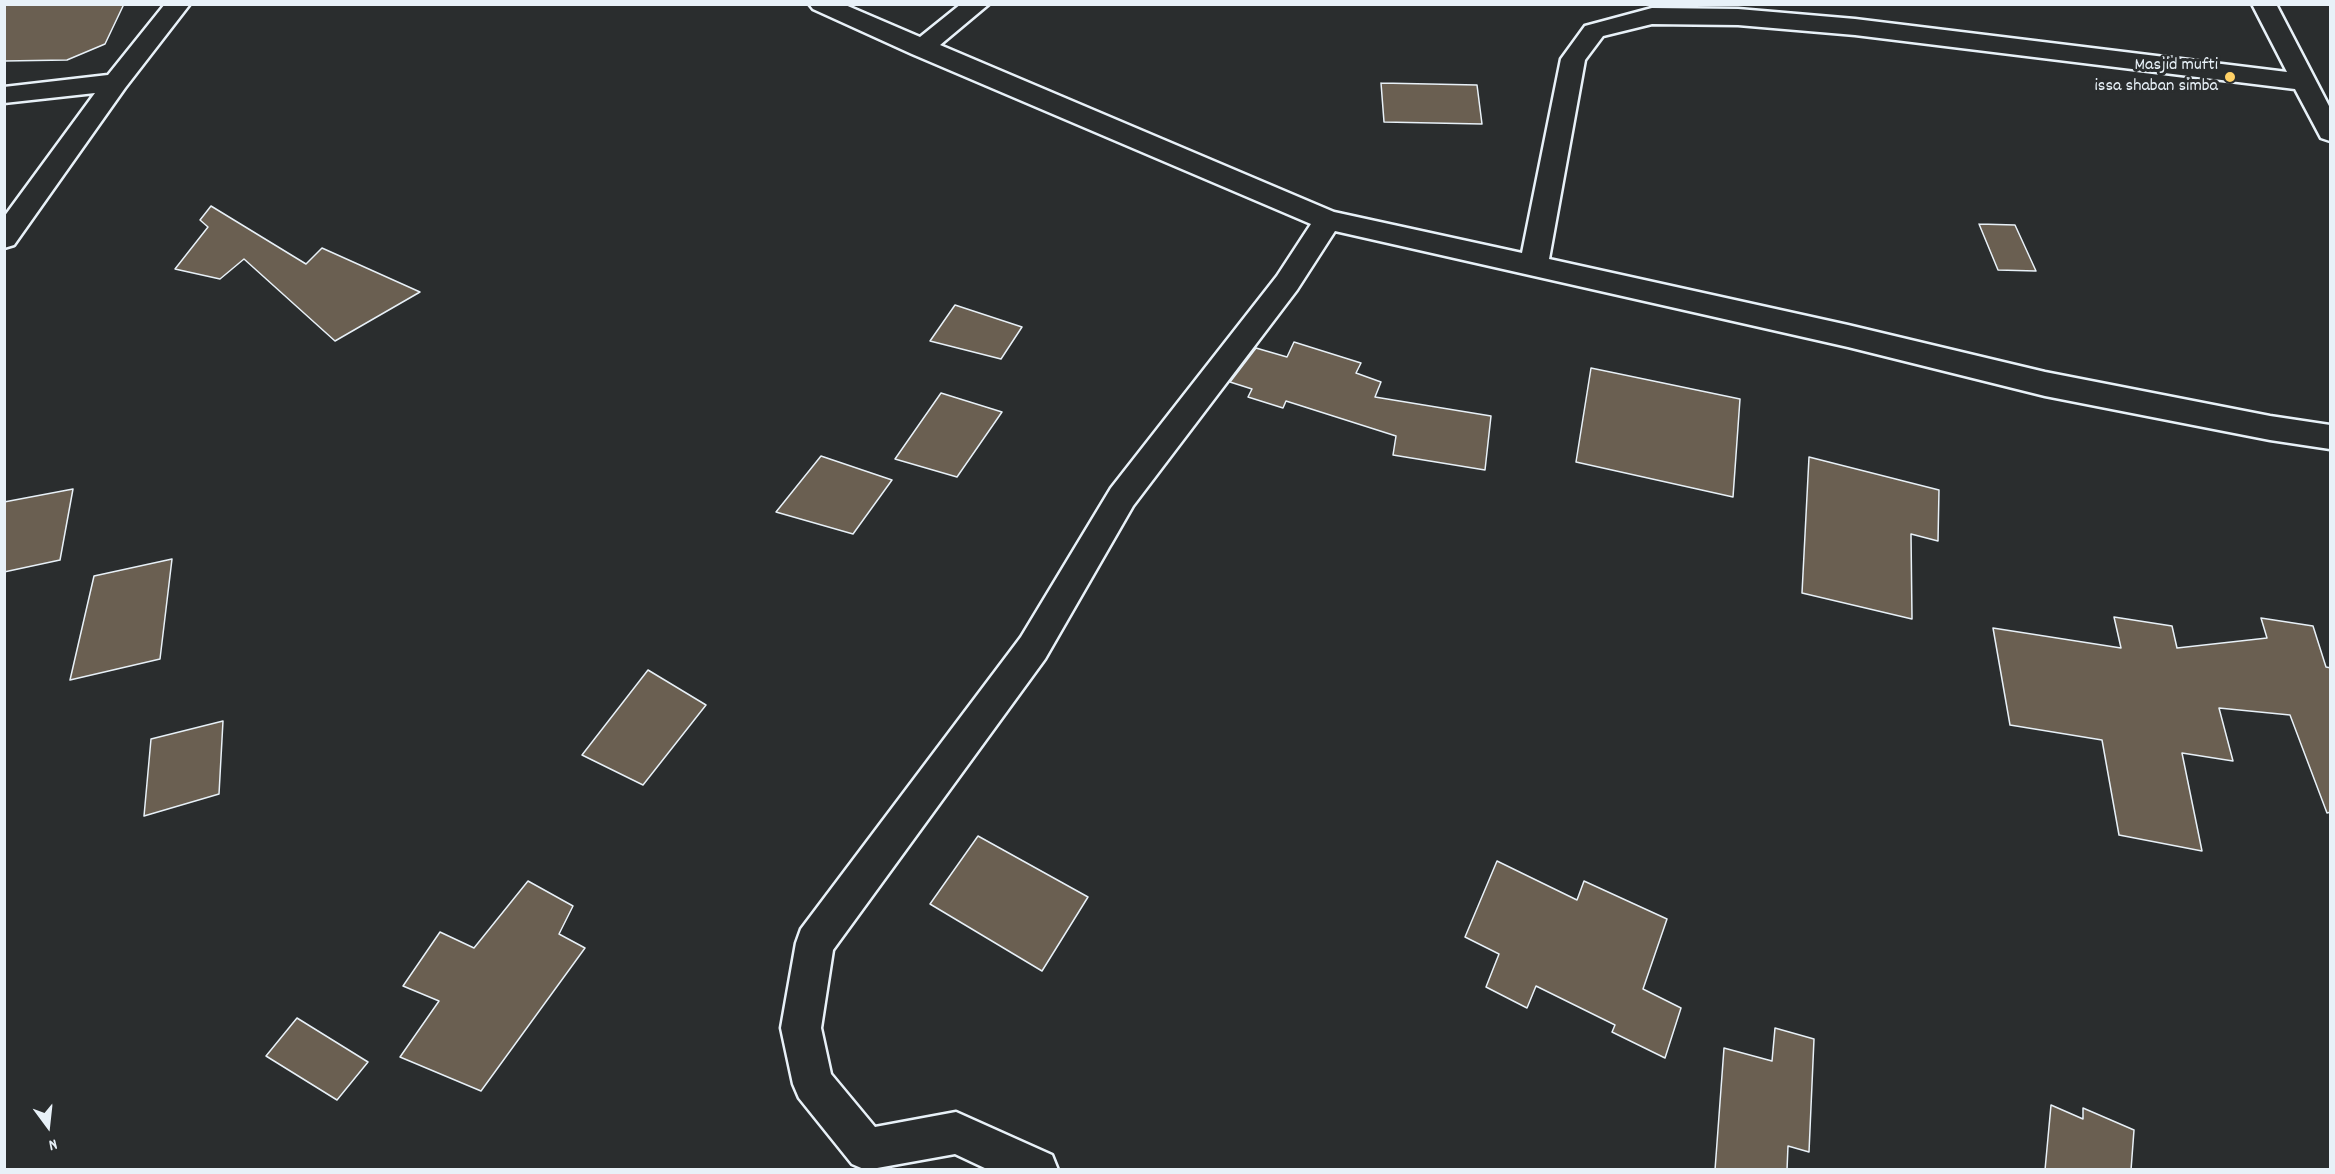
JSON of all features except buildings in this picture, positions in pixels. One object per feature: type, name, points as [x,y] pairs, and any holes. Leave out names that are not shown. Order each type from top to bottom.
[{"type":"street","points":[[4,238],[116,82],[178,4]]},
{"type":"street","points":[[821,4],[1328,220],[1848,336],[2045,384],[2270,428],[2331,437]]},
{"type":"street","points":[[921,48],[977,4]]},
{"type":"street","points":[[2264,4],[2302,82],[2331,132]]},
{"type":"street","points":[[1534,265],[1573,58],[1594,31],[1652,16],[1737,17],[1855,27],[2302,82]]},
{"type":"street","points":[[4,95],[116,82]]},
{"type":"street","points":[[1037,1170],[956,1133],[867,1149],[813,1084],[801,1028],[815,944],[1033,648],[1122,497],[1287,283],[1328,220]]},
{"type":"place","name":"Masjid mufti issa shaban simba","points":[[2230,77]]}]
